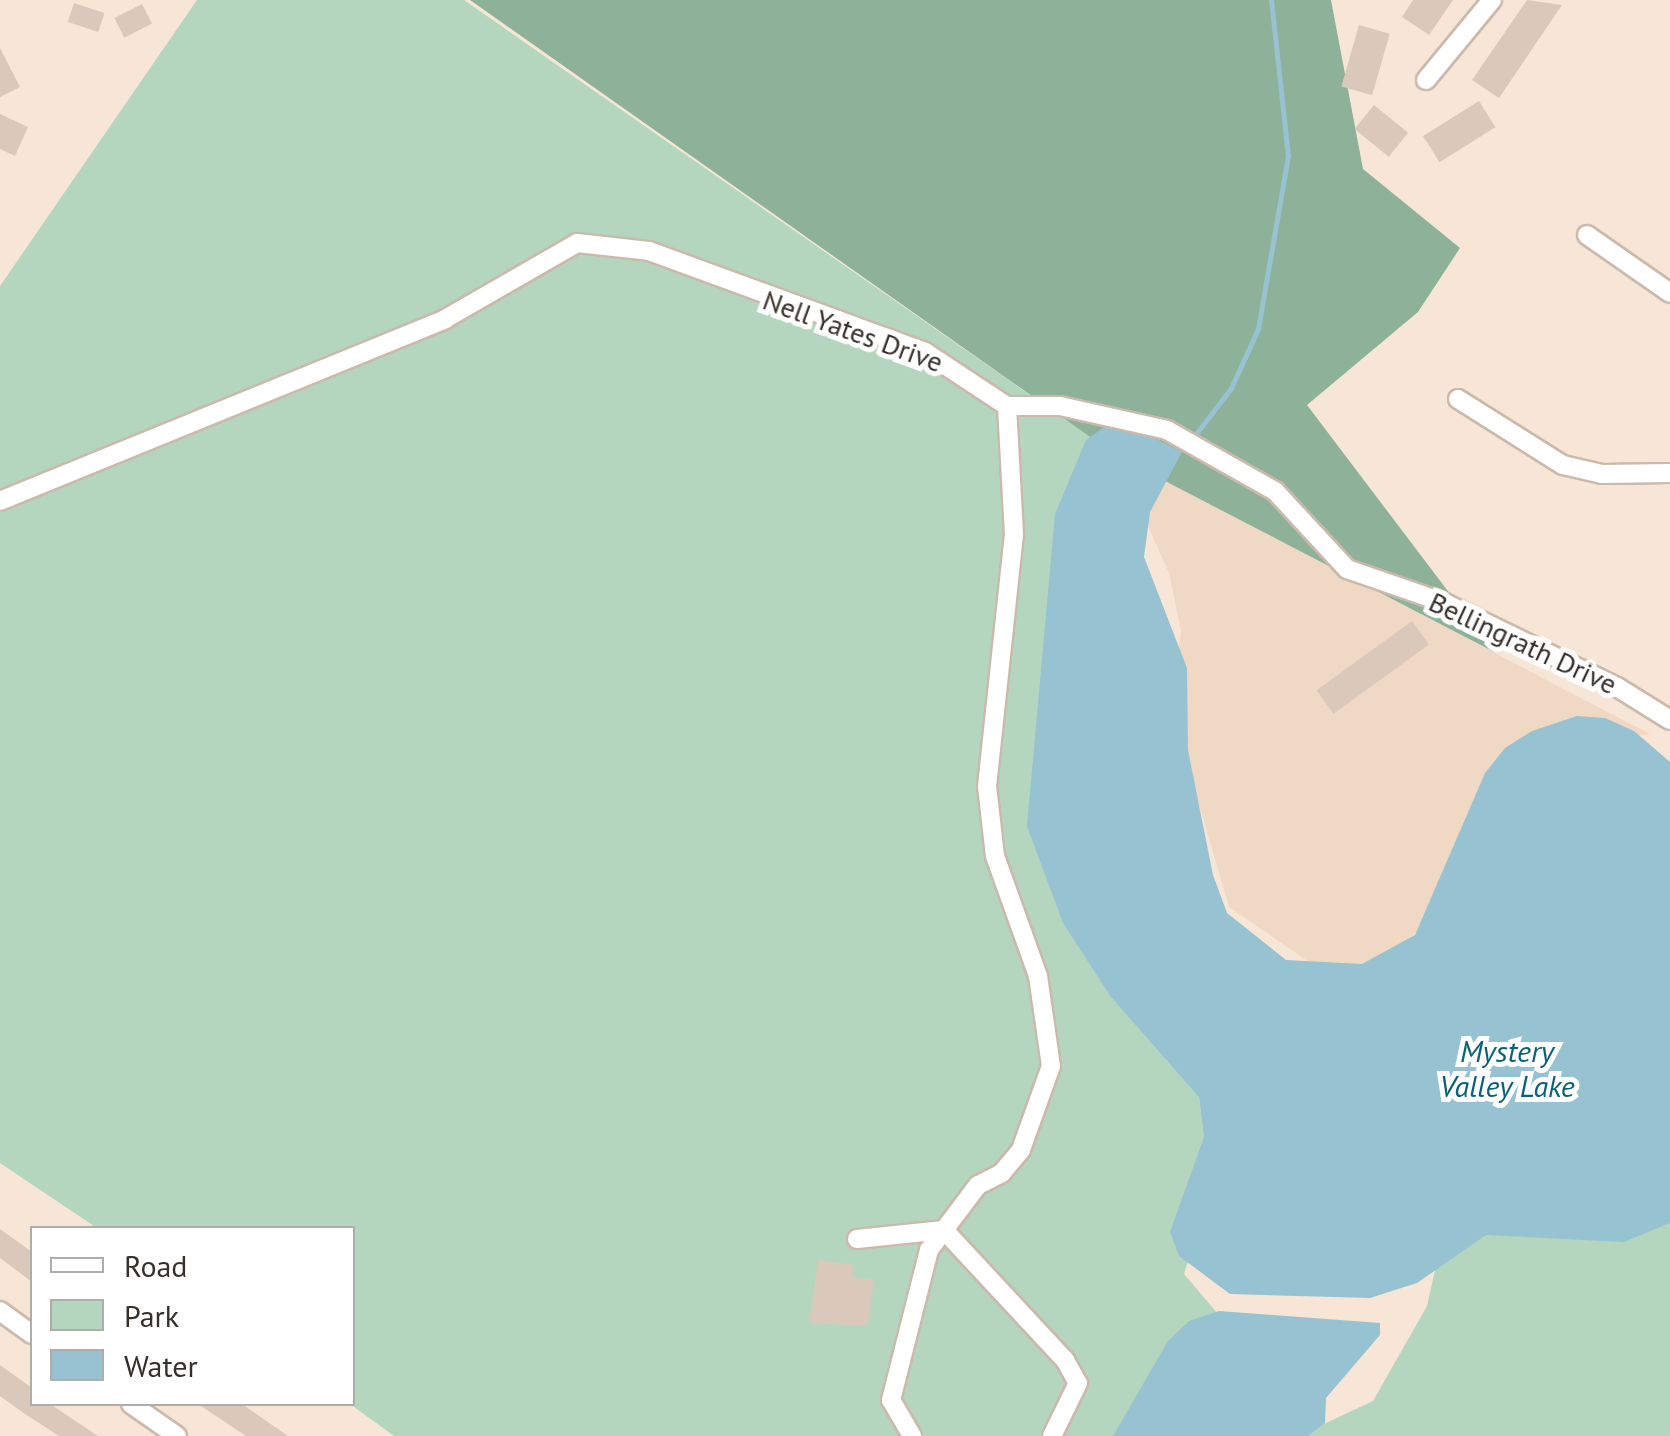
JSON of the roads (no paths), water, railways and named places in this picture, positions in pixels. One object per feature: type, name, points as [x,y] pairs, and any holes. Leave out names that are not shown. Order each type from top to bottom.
[{"type":"street","points":[[1426,80],[1492,0]]},
{"type":"street","points":[[1586,234],[1670,293]]},
{"type":"street","name":"Nell Yates Drive","points":[[0,501],[445,319],[577,243],[649,251],[925,352],[1007,406]]},
{"type":"street","points":[[1458,399],[1563,465],[1602,474],[1670,473]]},
{"type":"street","points":[[912,1436],[891,1400],[894,1374],[930,1250],[978,1186],[1002,1173],[1021,1150],[1051,1066],[1038,976],[996,856],[987,786],[1014,534],[1007,406]]},
{"type":"street","name":"Bellingrath Drive","points":[[1007,406],[1060,406],[1167,430],[1275,491],[1346,569],[1445,602],[1617,686],[1670,720]]},
{"type":"street","points":[[857,1240],[944,1230]]},
{"type":"street","points":[[944,1230],[1066,1360],[1078,1383],[1052,1436]]},
{"type":"street","points":[[0,1311],[30,1333]]},
{"type":"street","points":[[134,1406],[177,1436]]},
{"type":"water","name":"Mystery Valley Lake","points":[[1103,428],[1135,428],[1182,452],[1150,512],[1144,557],[1187,668],[1188,750],[1213,875],[1227,913],[1286,960],[1362,964],[1415,935],[1485,773],[1505,748],[1532,731],[1577,716],[1605,718],[1634,731],[1670,762],[1670,1223],[1624,1242],[1486,1235],[1417,1283],[1370,1298],[1230,1294],[1179,1256],[1170,1232],[1204,1137],[1199,1097],[1111,997],[1063,923],[1027,826],[1055,514],[1086,440]]},
{"type":"water","points":[[1219,1311],[1380,1323],[1380,1335],[1326,1398],[1325,1423],[1308,1436],[1113,1436],[1168,1341],[1189,1321]]},
{"type":"waterway","points":[[1192,439],[1231,388],[1258,329],[1288,156],[1271,0]]}]
